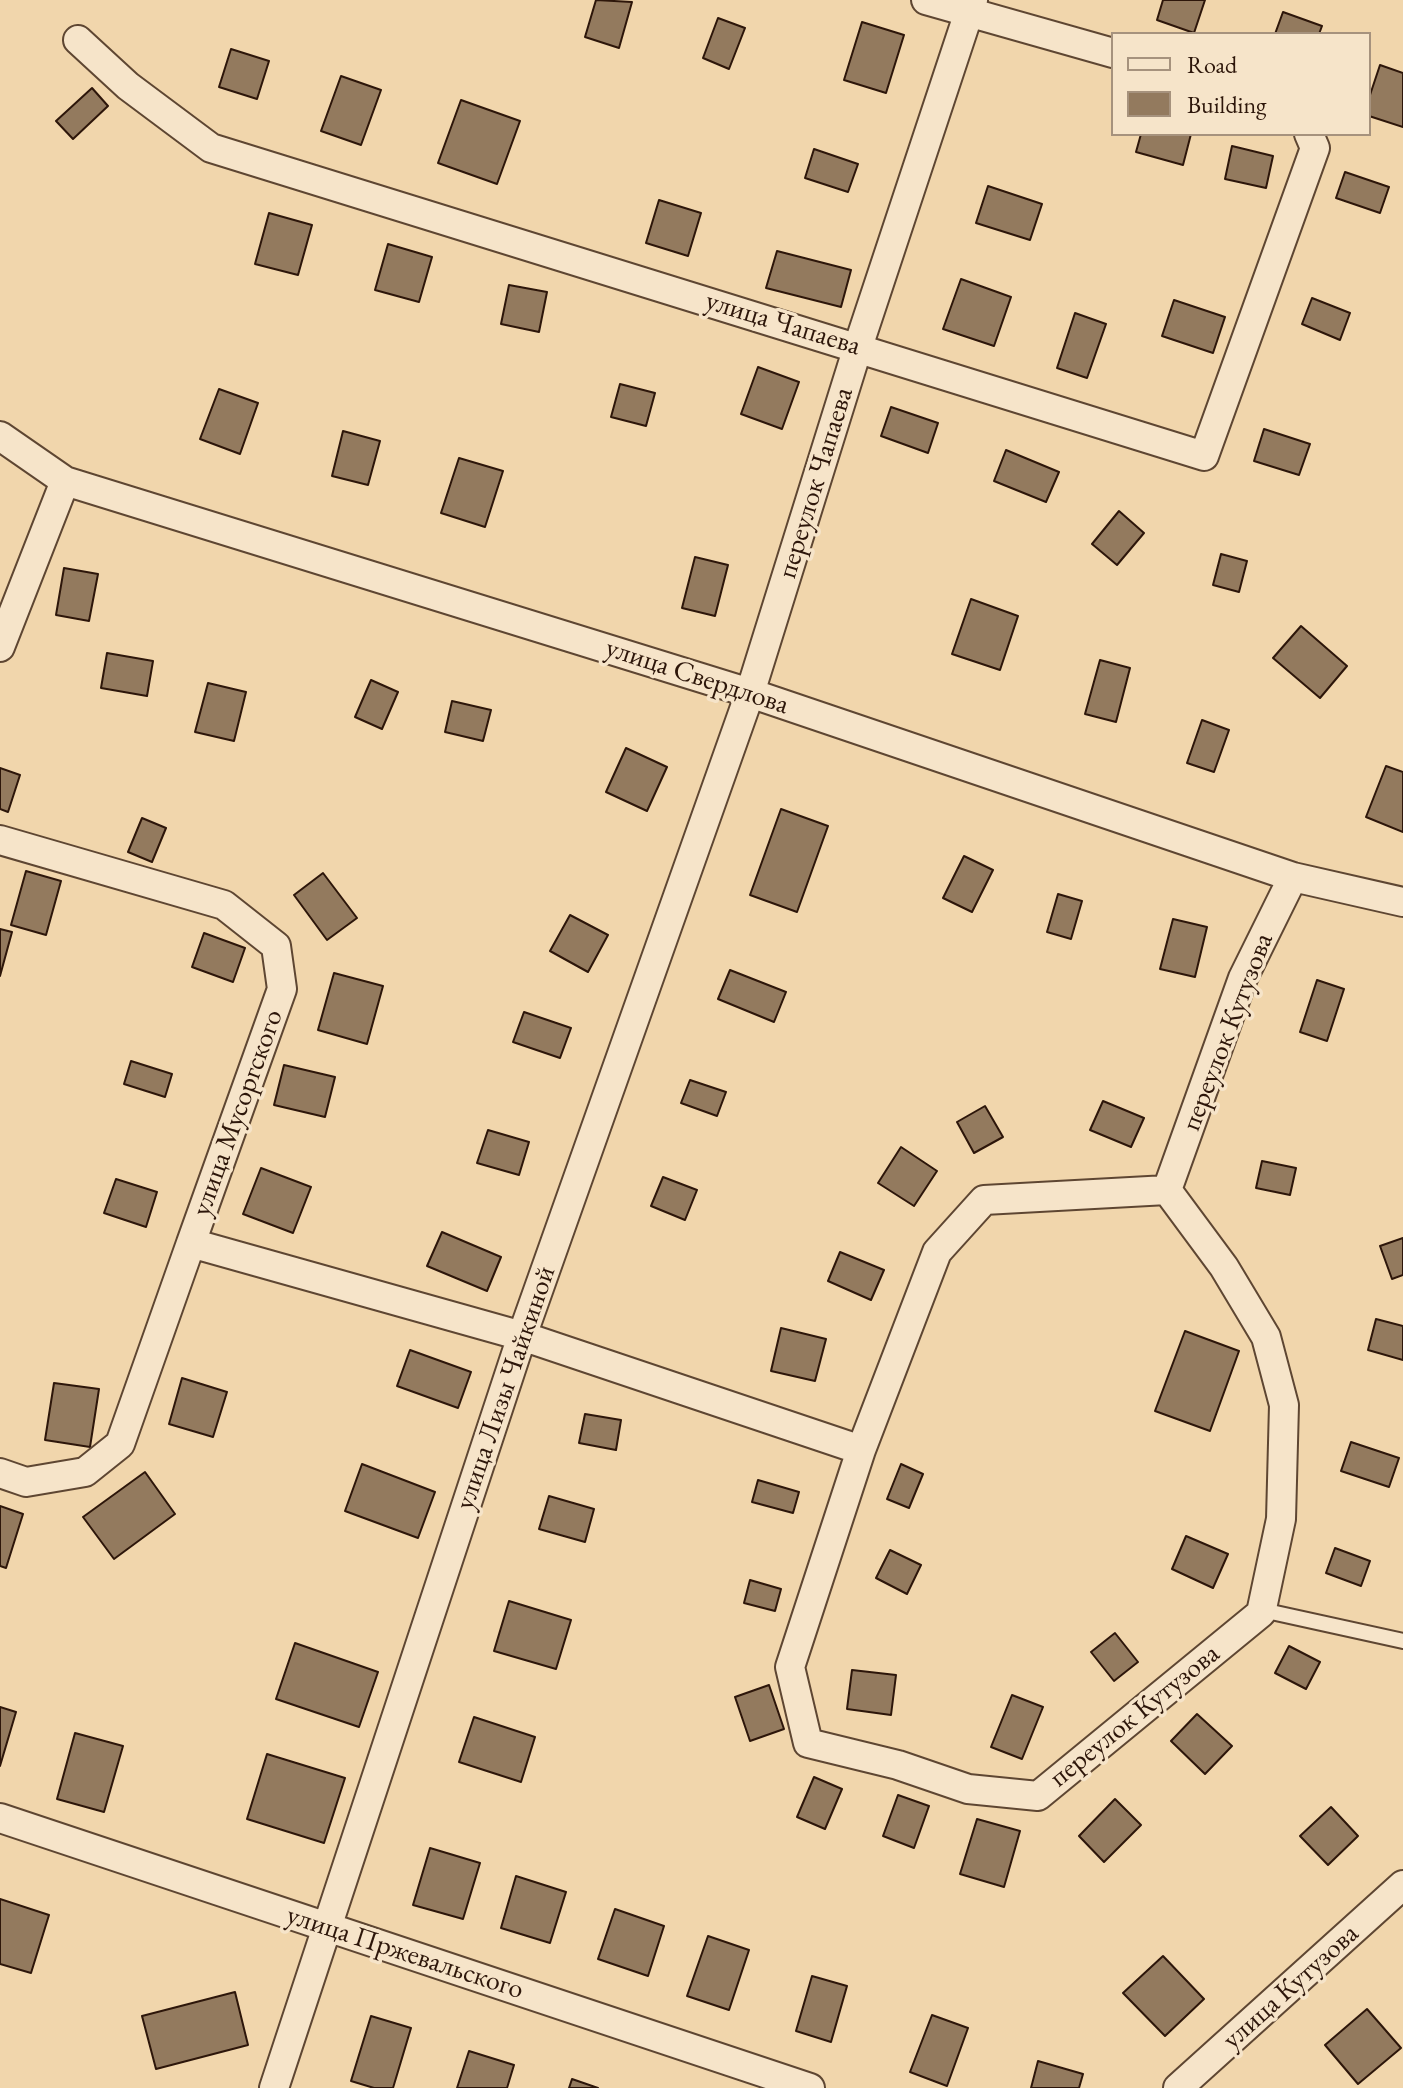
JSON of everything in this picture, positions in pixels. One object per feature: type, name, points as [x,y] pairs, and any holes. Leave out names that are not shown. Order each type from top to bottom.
[{"type":"street","points":[[926,0],[971,7],[1111,52]]},
{"type":"street","name":"переулок Чапаева","points":[[750,693],[858,347],[971,7]]},
{"type":"street","name":"улица Чапаева","points":[[78,40],[128,86],[211,148],[1204,456],[1312,141]]},
{"type":"street","name":"улица Свердлова","points":[[0,436],[65,481],[750,693],[1293,877],[1403,902]]},
{"type":"street","points":[[0,647],[65,481]]},
{"type":"street","name":"улица Лизы Чайкиной","points":[[274,2088],[522,1336],[750,693]]},
{"type":"street","name":"улица Мусоргского","points":[[0,840],[224,905],[276,946],[282,989],[120,1444],[85,1472],[26,1482],[0,1473]]},
{"type":"street","name":"переулок Кутузова","points":[[1262,1610],[1038,1796],[968,1789],[898,1765],[808,1743],[790,1667],[861,1450],[937,1252],[984,1200],[1167,1190],[1243,978],[1293,877]]},
{"type":"street","points":[[1167,1190],[1224,1267],[1266,1337],[1284,1405],[1281,1519],[1262,1610]]},
{"type":"street","name":"улица Мусоргского","points":[[191,1243],[522,1336]]},
{"type":"street","points":[[522,1336],[861,1450]]},
{"type":"street","name":"улица Пржевальского","points":[[0,1818],[810,2088]]},
{"type":"street","name":"улица Кутузова","points":[[1178,2088],[1403,1885]]},
{"type":"lane","points":[[1262,1610],[1403,1641]]},
{"type":"building","points":[[596,0],[632,2],[619,48],[585,37]]},
{"type":"building","points":[[1163,0],[1205,0],[1194,32],[1157,20]]},
{"type":"building","points":[[1283,12],[1322,26],[1320,32],[1276,32]]},
{"type":"building","points":[[718,18],[745,28],[729,69],[703,58]]},
{"type":"building","points":[[862,22],[904,35],[886,93],[844,80]]},
{"type":"building","points":[[231,49],[269,61],[257,99],[219,87]]},
{"type":"building","points":[[1380,65],[1403,73],[1403,127],[1371,117],[1371,92]]},
{"type":"building","points":[[341,76],[381,90],[361,145],[321,131]]},
{"type":"building","points":[[92,88],[108,106],[73,139],[56,121]]},
{"type":"building","points":[[461,100],[520,121],[497,184],[438,163]]},
{"type":"building","points":[[1140,136],[1190,136],[1183,165],[1136,152]]},
{"type":"building","points":[[1232,146],[1273,156],[1266,188],[1225,179]]},
{"type":"building","points":[[814,149],[858,164],[848,192],[805,178]]},
{"type":"building","points":[[1345,172],[1389,187],[1380,213],[1336,198]]},
{"type":"building","points":[[988,186],[1042,204],[1030,240],[976,223]]},
{"type":"building","points":[[659,200],[701,213],[688,256],[646,243]]},
{"type":"building","points":[[269,213],[312,225],[298,275],[255,264]]},
{"type":"building","points":[[388,244],[432,257],[419,302],[375,290]]},
{"type":"building","points":[[777,251],[851,270],[841,307],[766,288]]},
{"type":"building","points":[[961,279],[1011,297],[994,346],[943,329]]},
{"type":"building","points":[[509,285],[547,292],[539,332],[501,324]]},
{"type":"building","points":[[1312,298],[1350,313],[1340,340],[1302,324]]},
{"type":"building","points":[[1174,300],[1225,317],[1213,353],[1162,336]]},
{"type":"building","points":[[1075,313],[1106,324],[1087,378],[1057,368]]},
{"type":"building","points":[[758,367],[799,382],[782,429],[741,414]]},
{"type":"building","points":[[620,384],[655,393],[646,426],[611,417]]},
{"type":"building","points":[[219,389],[258,403],[240,454],[200,439]]},
{"type":"building","points":[[891,407],[938,423],[928,453],[881,436]]},
{"type":"building","points":[[1264,429],[1310,444],[1299,475],[1254,461]]},
{"type":"building","points":[[343,431],[380,441],[368,485],[332,476]]},
{"type":"building","points":[[1006,450],[1059,472],[1046,502],[994,481]]},
{"type":"building","points":[[459,458],[503,471],[485,527],[441,513]]},
{"type":"building","points":[[1119,511],[1144,533],[1117,565],[1092,544]]},
{"type":"building","points":[[1221,554],[1247,561],[1239,592],[1213,585]]},
{"type":"building","points":[[695,557],[728,565],[715,616],[682,608]]},
{"type":"building","points":[[64,568],[98,574],[89,621],[56,615]]},
{"type":"building","points":[[971,599],[1018,616],[1000,670],[952,654]]},
{"type":"building","points":[[1301,626],[1347,666],[1320,698],[1273,658]]},
{"type":"building","points":[[107,653],[153,661],[147,696],[101,688]]},
{"type":"building","points":[[1100,660],[1130,668],[1116,722],[1085,714]]},
{"type":"building","points":[[371,680],[398,692],[382,729],[355,717]]},
{"type":"building","points":[[208,683],[246,692],[234,741],[195,732]]},
{"type":"building","points":[[452,701],[491,710],[483,741],[445,732]]},
{"type":"building","points":[[1202,720],[1229,730],[1214,772],[1187,763]]},
{"type":"building","points":[[626,748],[667,767],[647,811],[606,792]]},
{"type":"building","points":[[1386,766],[1403,772],[1403,832],[1366,817]]},
{"type":"building","points":[[0,768],[20,775],[8,812],[0,809]]},
{"type":"building","points":[[781,809],[828,826],[797,912],[750,895]]},
{"type":"building","points":[[142,818],[166,828],[152,862],[128,852]]},
{"type":"building","points":[[964,856],[993,870],[972,912],[943,898]]},
{"type":"building","points":[[26,871],[61,881],[46,935],[11,925]]},
{"type":"building","points":[[323,873],[357,918],[327,940],[294,895]]},
{"type":"building","points":[[1058,894],[1082,901],[1071,939],[1047,932]]},
{"type":"building","points":[[570,915],[608,935],[588,972],[550,951]]},
{"type":"building","points":[[1173,919],[1207,927],[1195,977],[1160,969]]},
{"type":"building","points":[[0,929],[12,932],[0,976]]},
{"type":"building","points":[[204,933],[245,948],[233,982],[192,967]]},
{"type":"building","points":[[730,970],[786,992],[774,1022],[718,999]]},
{"type":"building","points":[[334,973],[383,986],[367,1044],[318,1030]]},
{"type":"building","points":[[1317,980],[1344,989],[1327,1041],[1300,1032]]},
{"type":"building","points":[[524,1012],[571,1028],[560,1058],[513,1042]]},
{"type":"building","points":[[131,1061],[172,1074],[165,1097],[124,1084]]},
{"type":"building","points":[[284,1065],[335,1077],[325,1117],[274,1105]]},
{"type":"building","points":[[690,1080],[726,1092],[717,1116],[681,1103]]},
{"type":"building","points":[[1103,1101],[1144,1118],[1131,1147],[1090,1130]]},
{"type":"building","points":[[985,1106],[1003,1137],[974,1153],[957,1122]]},
{"type":"building","points":[[488,1130],[529,1142],[519,1175],[477,1163]]},
{"type":"building","points":[[901,1147],[937,1171],[914,1206],[878,1183]]},
{"type":"building","points":[[1262,1161],[1296,1168],[1290,1195],[1256,1188]]},
{"type":"building","points":[[261,1168],[311,1187],[293,1233],[243,1214]]},
{"type":"building","points":[[663,1177],[697,1190],[685,1220],[651,1206]]},
{"type":"building","points":[[116,1179],[157,1192],[146,1227],[104,1213]]},
{"type":"building","points":[[442,1232],[501,1257],[487,1291],[427,1266]]},
{"type":"building","points":[[1403,1238],[1403,1275],[1392,1279],[1380,1246]]},
{"type":"building","points":[[840,1252],[884,1270],[871,1300],[828,1281]]},
{"type":"building","points":[[1376,1319],[1403,1326],[1403,1360],[1368,1350]]},
{"type":"building","points":[[781,1328],[826,1339],[815,1381],[771,1371]]},
{"type":"building","points":[[1185,1331],[1239,1351],[1210,1431],[1155,1411]]},
{"type":"building","points":[[410,1350],[471,1372],[458,1408],[397,1386]]},
{"type":"building","points":[[182,1378],[227,1392],[213,1437],[169,1424]]},
{"type":"building","points":[[54,1383],[99,1389],[90,1447],[45,1440]]},
{"type":"building","points":[[585,1414],[621,1420],[616,1450],[579,1443]]},
{"type":"building","points":[[1351,1442],[1399,1458],[1389,1487],[1341,1471]]},
{"type":"building","points":[[362,1464],[435,1492],[418,1538],[345,1511]]},
{"type":"building","points":[[901,1464],[923,1474],[909,1508],[887,1499]]},
{"type":"building","points":[[145,1472],[175,1514],[114,1559],[83,1517]]},
{"type":"building","points":[[758,1480],[799,1492],[793,1513],[752,1502]]},
{"type":"building","points":[[549,1496],[594,1509],[585,1542],[539,1529]]},
{"type":"building","points":[[0,1506],[23,1514],[6,1568],[0,1566]]},
{"type":"building","points":[[1186,1536],[1228,1554],[1213,1588],[1172,1569]]},
{"type":"building","points":[[1335,1548],[1370,1561],[1361,1586],[1326,1573]]},
{"type":"building","points":[[890,1550],[921,1565],[907,1594],[876,1578]]},
{"type":"building","points":[[750,1580],[781,1589],[775,1611],[744,1603]]},
{"type":"building","points":[[509,1601],[571,1620],[556,1669],[494,1651]]},
{"type":"building","points":[[1115,1633],[1138,1662],[1114,1681],[1091,1652]]},
{"type":"building","points":[[295,1643],[378,1672],[359,1727],[276,1699]]},
{"type":"building","points":[[1289,1646],[1320,1662],[1306,1689],[1275,1673]]},
{"type":"building","points":[[852,1670],[896,1675],[891,1715],[847,1709]]},
{"type":"building","points":[[769,1685],[784,1729],[750,1741],[735,1697]]},
{"type":"building","points":[[1012,1695],[1043,1707],[1022,1759],[991,1747]]},
{"type":"building","points":[[0,1707],[16,1712],[0,1766]]},
{"type":"building","points":[[1197,1714],[1232,1746],[1205,1774],[1171,1741]]},
{"type":"building","points":[[474,1717],[535,1737],[521,1782],[459,1762]]},
{"type":"building","points":[[75,1733],[123,1746],[104,1812],[57,1799]]},
{"type":"building","points":[[267,1754],[345,1778],[324,1843],[247,1819]]},
{"type":"building","points":[[814,1777],[842,1789],[825,1829],[797,1817]]},
{"type":"building","points":[[898,1795],[929,1806],[914,1848],[883,1836]]},
{"type":"building","points":[[1115,1799],[1141,1825],[1104,1862],[1079,1836]]},
{"type":"building","points":[[1331,1807],[1358,1836],[1328,1865],[1300,1836]]},
{"type":"building","points":[[977,1819],[1020,1831],[1004,1887],[960,1874]]},
{"type":"building","points":[[430,1848],[480,1863],[463,1919],[413,1905]]},
{"type":"building","points":[[516,1876],[566,1892],[550,1943],[501,1928]]},
{"type":"building","points":[[0,1899],[49,1915],[31,1973],[0,1964]]},
{"type":"building","points":[[615,1909],[664,1926],[648,1976],[598,1959]]},
{"type":"building","points":[[708,1936],[749,1950],[729,2010],[687,1996]]},
{"type":"building","points":[[1163,1956],[1204,1999],[1165,2036],[1123,1993]]},
{"type":"building","points":[[812,1976],[847,1986],[831,2042],[796,2031]]},
{"type":"building","points":[[235,1992],[248,2045],[156,2069],[142,2016]]},
{"type":"building","points":[[1367,2009],[1401,2048],[1358,2084],[1325,2045]]},
{"type":"building","points":[[932,2015],[968,2028],[947,2086],[910,2072]]},
{"type":"building","points":[[371,2016],[411,2028],[393,2088],[374,2088],[351,2081]]},
{"type":"building","points":[[469,2051],[514,2065],[507,2088],[457,2088]]},
{"type":"building","points":[[1038,2061],[1083,2074],[1079,2088],[1031,2088]]},
{"type":"building","points":[[572,2079],[598,2088],[569,2088]]}]
